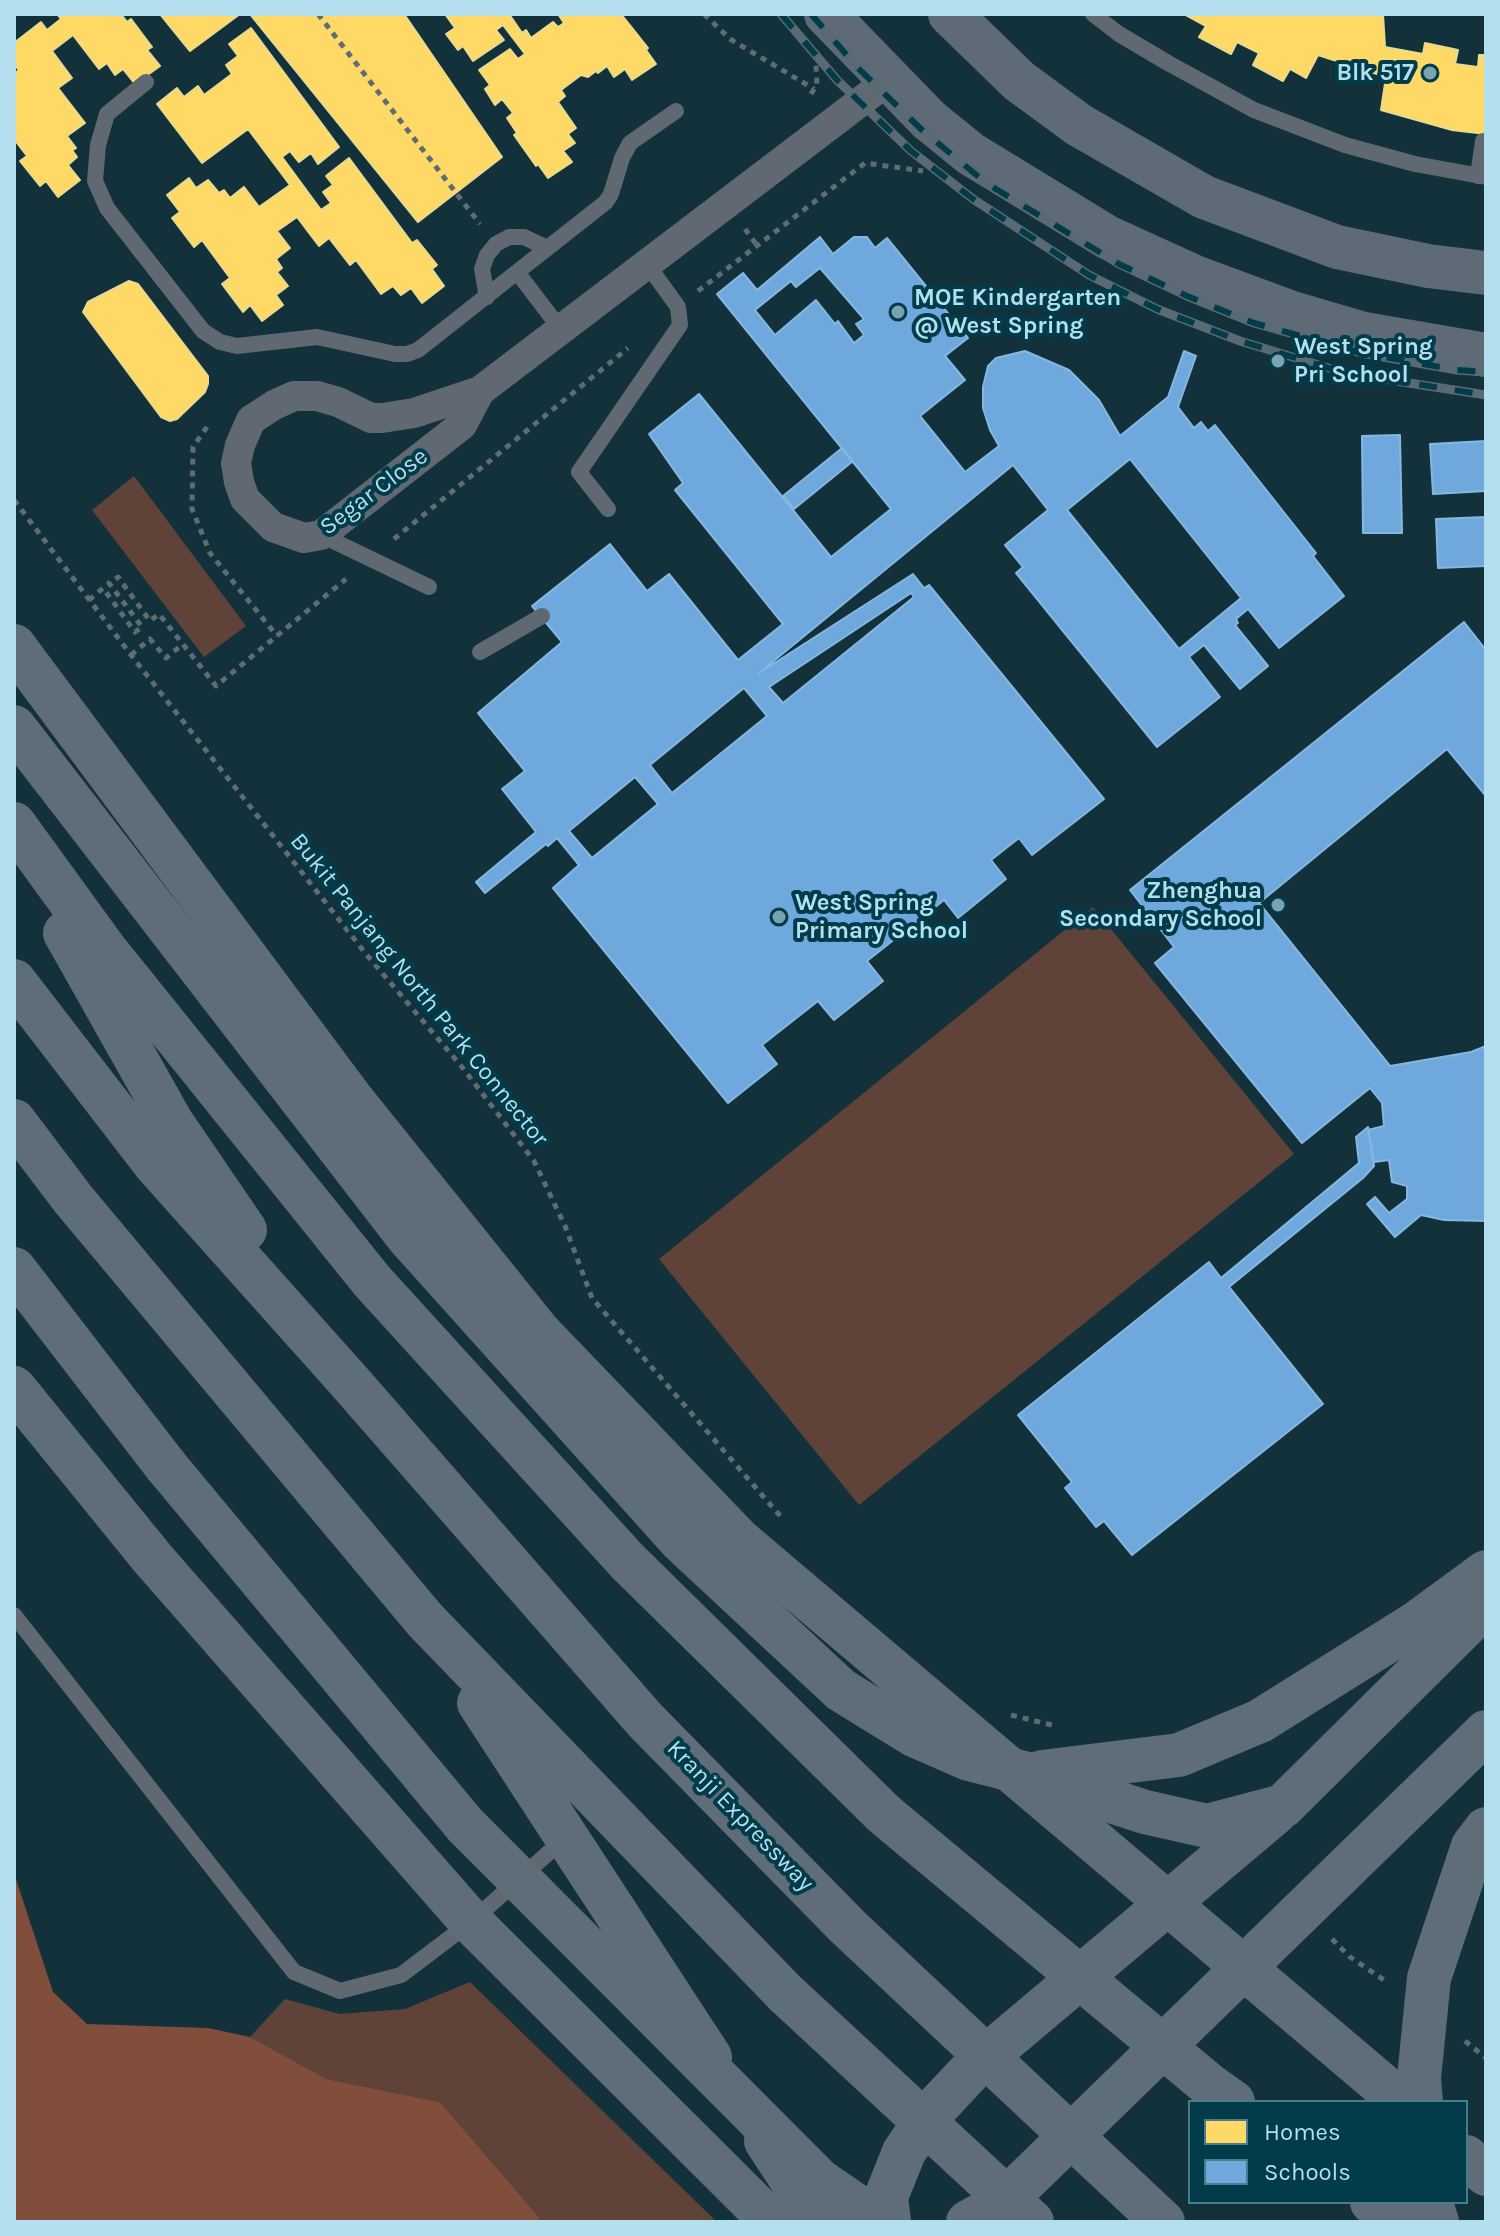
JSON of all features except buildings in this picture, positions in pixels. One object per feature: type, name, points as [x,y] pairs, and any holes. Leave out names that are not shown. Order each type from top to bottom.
[{"type":"highway","points":[[14,646],[350,1097],[549,1343],[739,1540],[1400,2100]]},
{"type":"highway","points":[[14,727],[408,1237],[682,1542],[841,1690],[914,1735],[969,1759],[1028,1774],[1145,1812],[1207,1826],[1283,1806]]},
{"type":"highway","points":[[14,824],[104,948],[372,1281],[627,1561],[884,1814],[1230,2100]]},
{"type":"highway","points":[[14,842],[172,1123],[348,1380]]},
{"type":"highway","points":[[14,981],[155,1164],[348,1380]]},
{"type":"highway","points":[[14,1121],[73,1199],[425,1620],[785,1993],[1032,2222]]},
{"type":"highway","points":[[14,1269],[166,1466],[465,1825],[819,2180],[880,2222]]},
{"type":"highway","name":"Kranji Expressway","points":[[348,1380],[645,1720],[848,1927],[1163,2222]]},
{"type":"highway","points":[[14,1388],[153,1559],[471,1922],[772,2222]]},
{"type":"highway","points":[[1028,1774],[1179,1755],[1260,1721],[1415,1624],[1486,1572]]},
{"type":"highway","points":[[889,2222],[886,2197],[904,2152],[929,2115],[976,2065],[1283,1806],[1486,1605]]},
{"type":"highway","points":[[425,1620],[819,2222]]},
{"type":"highway","points":[[968,2222],[1001,2204],[1486,1732]]},
{"type":"highway","points":[[1421,2100],[1419,2078],[1429,1978],[1473,1846],[1486,1829]]},
{"type":"highway","points":[[1468,2159],[1486,2174]]},
{"type":"highway","points":[[1375,2204],[1403,2222]]},
{"type":"main road","points":[[826,14],[929,120],[971,154],[1028,191],[1132,248],[1197,278],[1289,312],[1364,334],[1486,355]]},
{"type":"main road","points":[[950,14],[1019,81],[1079,125],[1204,197],[1337,247],[1428,266],[1486,273]]},
{"type":"street","name":"Segar Close","points":[[480,391],[462,425],[321,535],[304,538],[273,527],[245,499],[236,463],[244,431],[251,420],[274,405],[294,396],[317,396],[371,418],[382,418],[414,413],[480,391],[889,80]]},
{"type":"lane","points":[[1093,14],[1119,34],[1254,110],[1345,145],[1415,164],[1482,176],[1483,141]]},
{"type":"lane","points":[[146,82],[107,114],[98,145],[95,181],[107,208],[203,331],[214,339],[237,346],[317,337],[384,353],[407,354],[429,343],[606,202],[630,143],[676,111]]},
{"type":"lane","points":[[487,297],[482,269],[487,255],[496,244],[509,237],[524,237],[547,248]]},
{"type":"lane","points":[[608,509],[579,472],[680,325],[678,307],[647,264]]},
{"type":"lane","points":[[517,272],[562,331]]},
{"type":"lane","points":[[321,535],[429,587]]},
{"type":"lane","points":[[480,652],[542,616]]},
{"type":"lane","points":[[14,1615],[294,1972],[340,1991],[401,1975],[471,1922],[566,1838]]},
{"type":"path","points":[[318,14],[496,244]]},
{"type":"path","points":[[704,14],[730,39],[814,89]]},
{"type":"path","points":[[809,97],[817,84],[816,59]]},
{"type":"path","points":[[678,307],[756,244]]},
{"type":"path","points":[[89,600],[103,588],[135,632],[142,627],[109,583],[118,577],[150,621],[159,614],[216,686],[628,347]]},
{"type":"path","name":"Bukit Panjang North Park Connector","points":[[14,500],[131,655],[366,954],[462,1067],[534,1161],[565,1226],[592,1298],[783,1519]]},
{"type":"path","points":[[131,655],[150,639],[166,658],[183,644]]},
{"type":"path","points":[[997,1712],[1058,1726]]},
{"type":"path","points":[[1327,1934],[1350,1957],[1395,1988]]},
{"type":"path","points":[[1463,2040],[1486,2058]]},
{"type":"shaded area","points":[[134,476],[246,626],[204,657],[92,510]]},
{"type":"shaded area","points":[[1093,907],[1294,1154],[859,1505],[659,1259]]},
{"type":"shaded area","points":[[14,1873],[53,1992],[87,2024],[208,2028],[250,2037],[327,2079],[440,2102],[543,2222],[14,2222]]},
{"type":"shaded area","points":[[470,1982],[717,2222],[543,2222],[440,2102],[327,2079],[250,2037],[285,1999],[340,2014],[405,2009]]},
{"type":"railway","points":[[781,14],[837,80],[911,151],[973,199],[1089,275],[1157,309],[1240,341],[1345,373],[1486,395]]},
{"type":"railway","points":[[811,14],[858,68],[922,130],[986,183],[1119,264],[1254,323],[1361,353],[1486,372]]},
{"type":"place","name":"Blk 517","points":[[1430,73]]},
{"type":"place","name":"MOE Kindergarten @ West Spring","points":[[898,312]]},
{"type":"place","name":"West Spring Pri School","points":[[1278,361]]},
{"type":"place","name":"Zhenghua Secondary School","points":[[1278,905]]},
{"type":"place","name":"West Spring Primary School","points":[[779,917]]}]
